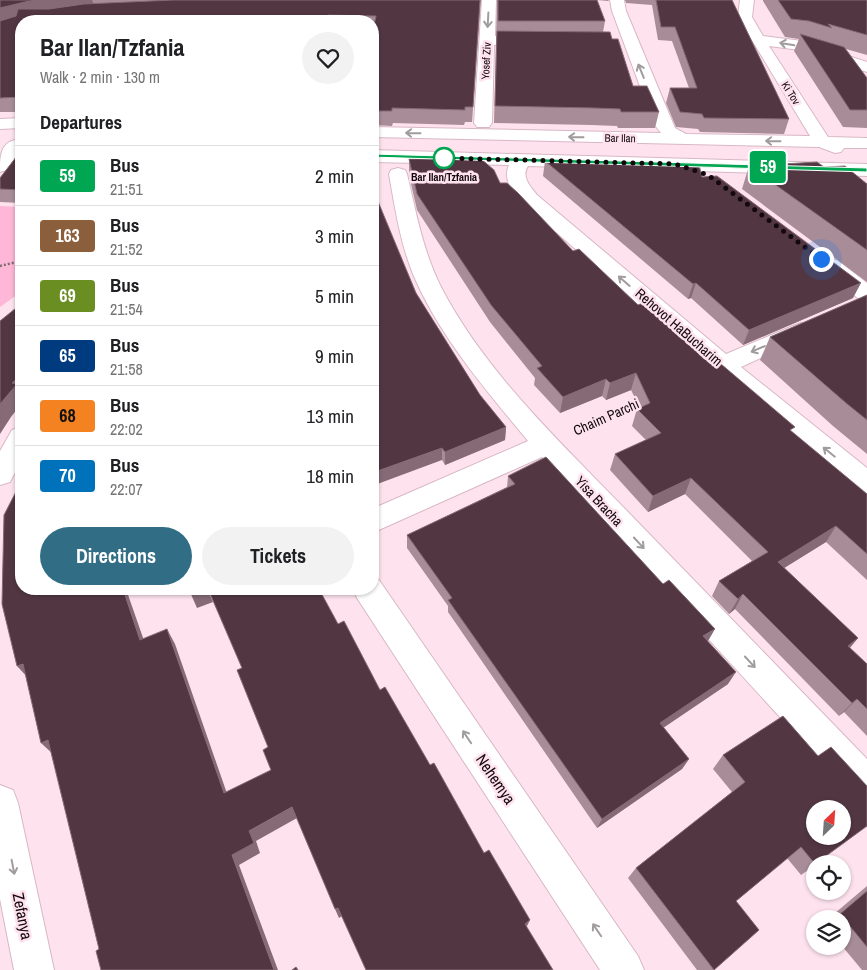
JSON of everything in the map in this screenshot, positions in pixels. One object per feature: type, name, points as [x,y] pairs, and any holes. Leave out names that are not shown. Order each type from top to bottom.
[{"type":"street","name":"Yosef Ziv","points":[[483,123],[489,0]]},
{"type":"street","points":[[617,0],[619,12],[630,42],[664,126],[683,139]]},
{"type":"street","name":"Ki Tov","points":[[747,0],[745,17],[822,142]]},
{"type":"street","points":[[487,40],[544,41]]},
{"type":"street","points":[[758,40],[802,46],[867,66]]},
{"type":"street","points":[[611,42],[630,42]]},
{"type":"street","points":[[0,124],[15,123]]},
{"type":"street","name":"Bar Ilan","points":[[379,132],[867,143]]},
{"type":"street","points":[[822,142],[867,162]]},
{"type":"street","points":[[0,166],[12,146]]},
{"type":"street","name":"Bar Ilan","points":[[379,156],[867,170]]},
{"type":"street","name":"Rehovot HaBucharim","points":[[524,160],[517,166],[515,174],[518,184],[530,200],[722,365],[867,483]]},
{"type":"street","points":[[675,164],[708,175],[723,186]]},
{"type":"street","name":"Yisa Bracha","points":[[398,174],[408,221],[430,286],[450,321],[496,386],[546,444],[867,785]]},
{"type":"street","points":[[813,253],[867,294]]},
{"type":"street","points":[[722,365],[822,322]]},
{"type":"street","points":[[379,519],[546,444]]},
{"type":"street","points":[[0,475],[15,447]]},
{"type":"street","name":"Nehemya","points":[[372,595],[624,970]]},
{"type":"street","name":"Zefanya","points":[[0,802],[10,913],[34,970]]},
{"type":"path","points":[[0,266],[15,262]]},
{"type":"path","name":"Chaim Parchi","points":[[546,444],[643,400]]},
{"type":"shaded area","points":[[0,206],[15,207],[15,296],[0,307]]},
{"type":"building","points":[[0,0],[36,0],[0,8]]},
{"type":"building","points":[[173,0],[480,0],[473,107],[465,107],[465,110],[392,108],[392,111],[379,111],[379,15],[16,15],[18,9],[49,9],[84,4]]},
{"type":"building","points":[[498,0],[597,0],[605,21],[498,21]]},
{"type":"building","points":[[656,0],[732,0],[789,119],[704,118],[702,114],[680,112],[670,88],[697,88],[675,27],[661,27]]},
{"type":"building","points":[[778,0],[867,0],[867,35],[828,24],[832,28],[809,21],[791,19]]},
{"type":"building","points":[[15,16],[15,97],[0,98],[0,21]]},
{"type":"building","points":[[497,31],[610,32],[612,39],[618,39],[633,86],[647,86],[659,112],[621,112],[620,109],[594,108],[495,106]]},
{"type":"building","points":[[800,34],[844,47],[867,78],[867,110],[850,110]]},
{"type":"building","points":[[15,158],[15,190],[0,189],[0,178]]},
{"type":"building","points":[[480,158],[494,170],[500,183],[507,183],[518,193],[573,251],[579,249],[638,305],[647,301],[795,427],[790,430],[867,494],[867,554],[836,526],[778,562],[858,638],[848,646],[867,664],[867,709],[857,699],[852,703],[743,594],[738,599],[719,581],[768,552],[691,478],[653,496],[615,454],[661,433],[637,409],[650,403],[636,373],[610,383],[606,379],[563,397],[537,368],[542,366],[491,305],[417,194],[409,159]]},
{"type":"building","points":[[545,161],[699,165],[702,177],[717,176],[861,283],[749,330],[696,283],[693,284]]},
{"type":"building","points":[[817,162],[824,167],[845,166],[867,184],[867,250],[749,166]]},
{"type":"building","points":[[379,204],[416,293],[480,395],[506,427],[445,452],[442,448],[379,470]]},
{"type":"building","points":[[867,295],[867,420],[770,337]]},
{"type":"building","points":[[15,309],[15,380],[12,383],[15,384],[15,386],[0,404],[0,321]]},
{"type":"building","points":[[546,457],[663,584],[669,580],[715,629],[703,636],[736,672],[660,723],[689,759],[602,819],[448,600],[452,598],[407,535],[515,484],[508,476]]},
{"type":"building","points":[[15,494],[15,595],[125,595],[140,640],[167,629],[224,793],[271,770],[263,750],[268,747],[237,670],[242,668],[211,595],[322,595],[338,624],[344,621],[380,690],[385,687],[430,765],[434,763],[484,853],[489,850],[530,920],[525,924],[553,970],[366,970],[338,908],[335,909],[292,807],[249,831],[254,843],[232,855],[274,970],[101,970],[96,951],[99,949],[48,740],[41,743],[23,664],[17,666],[2,604],[4,515]]},
{"type":"building","points":[[783,716],[818,756],[831,747],[867,786],[867,826],[851,838],[851,800],[806,800],[806,845],[841,845],[827,855],[808,855],[801,847],[736,901],[759,930],[714,970],[636,868],[745,782],[723,755]]},
{"type":"building","points":[[867,891],[867,947],[851,927],[851,910],[845,910]]},
{"type":"bus line","name":"59","points":[[379,156],[867,170]]},
{"type":"place","name":"Bar Ilan/Tzfania","points":[[444,158]]},
{"type":"route","points":[[444,158],[675,164],[708,175],[821,259]]}]
